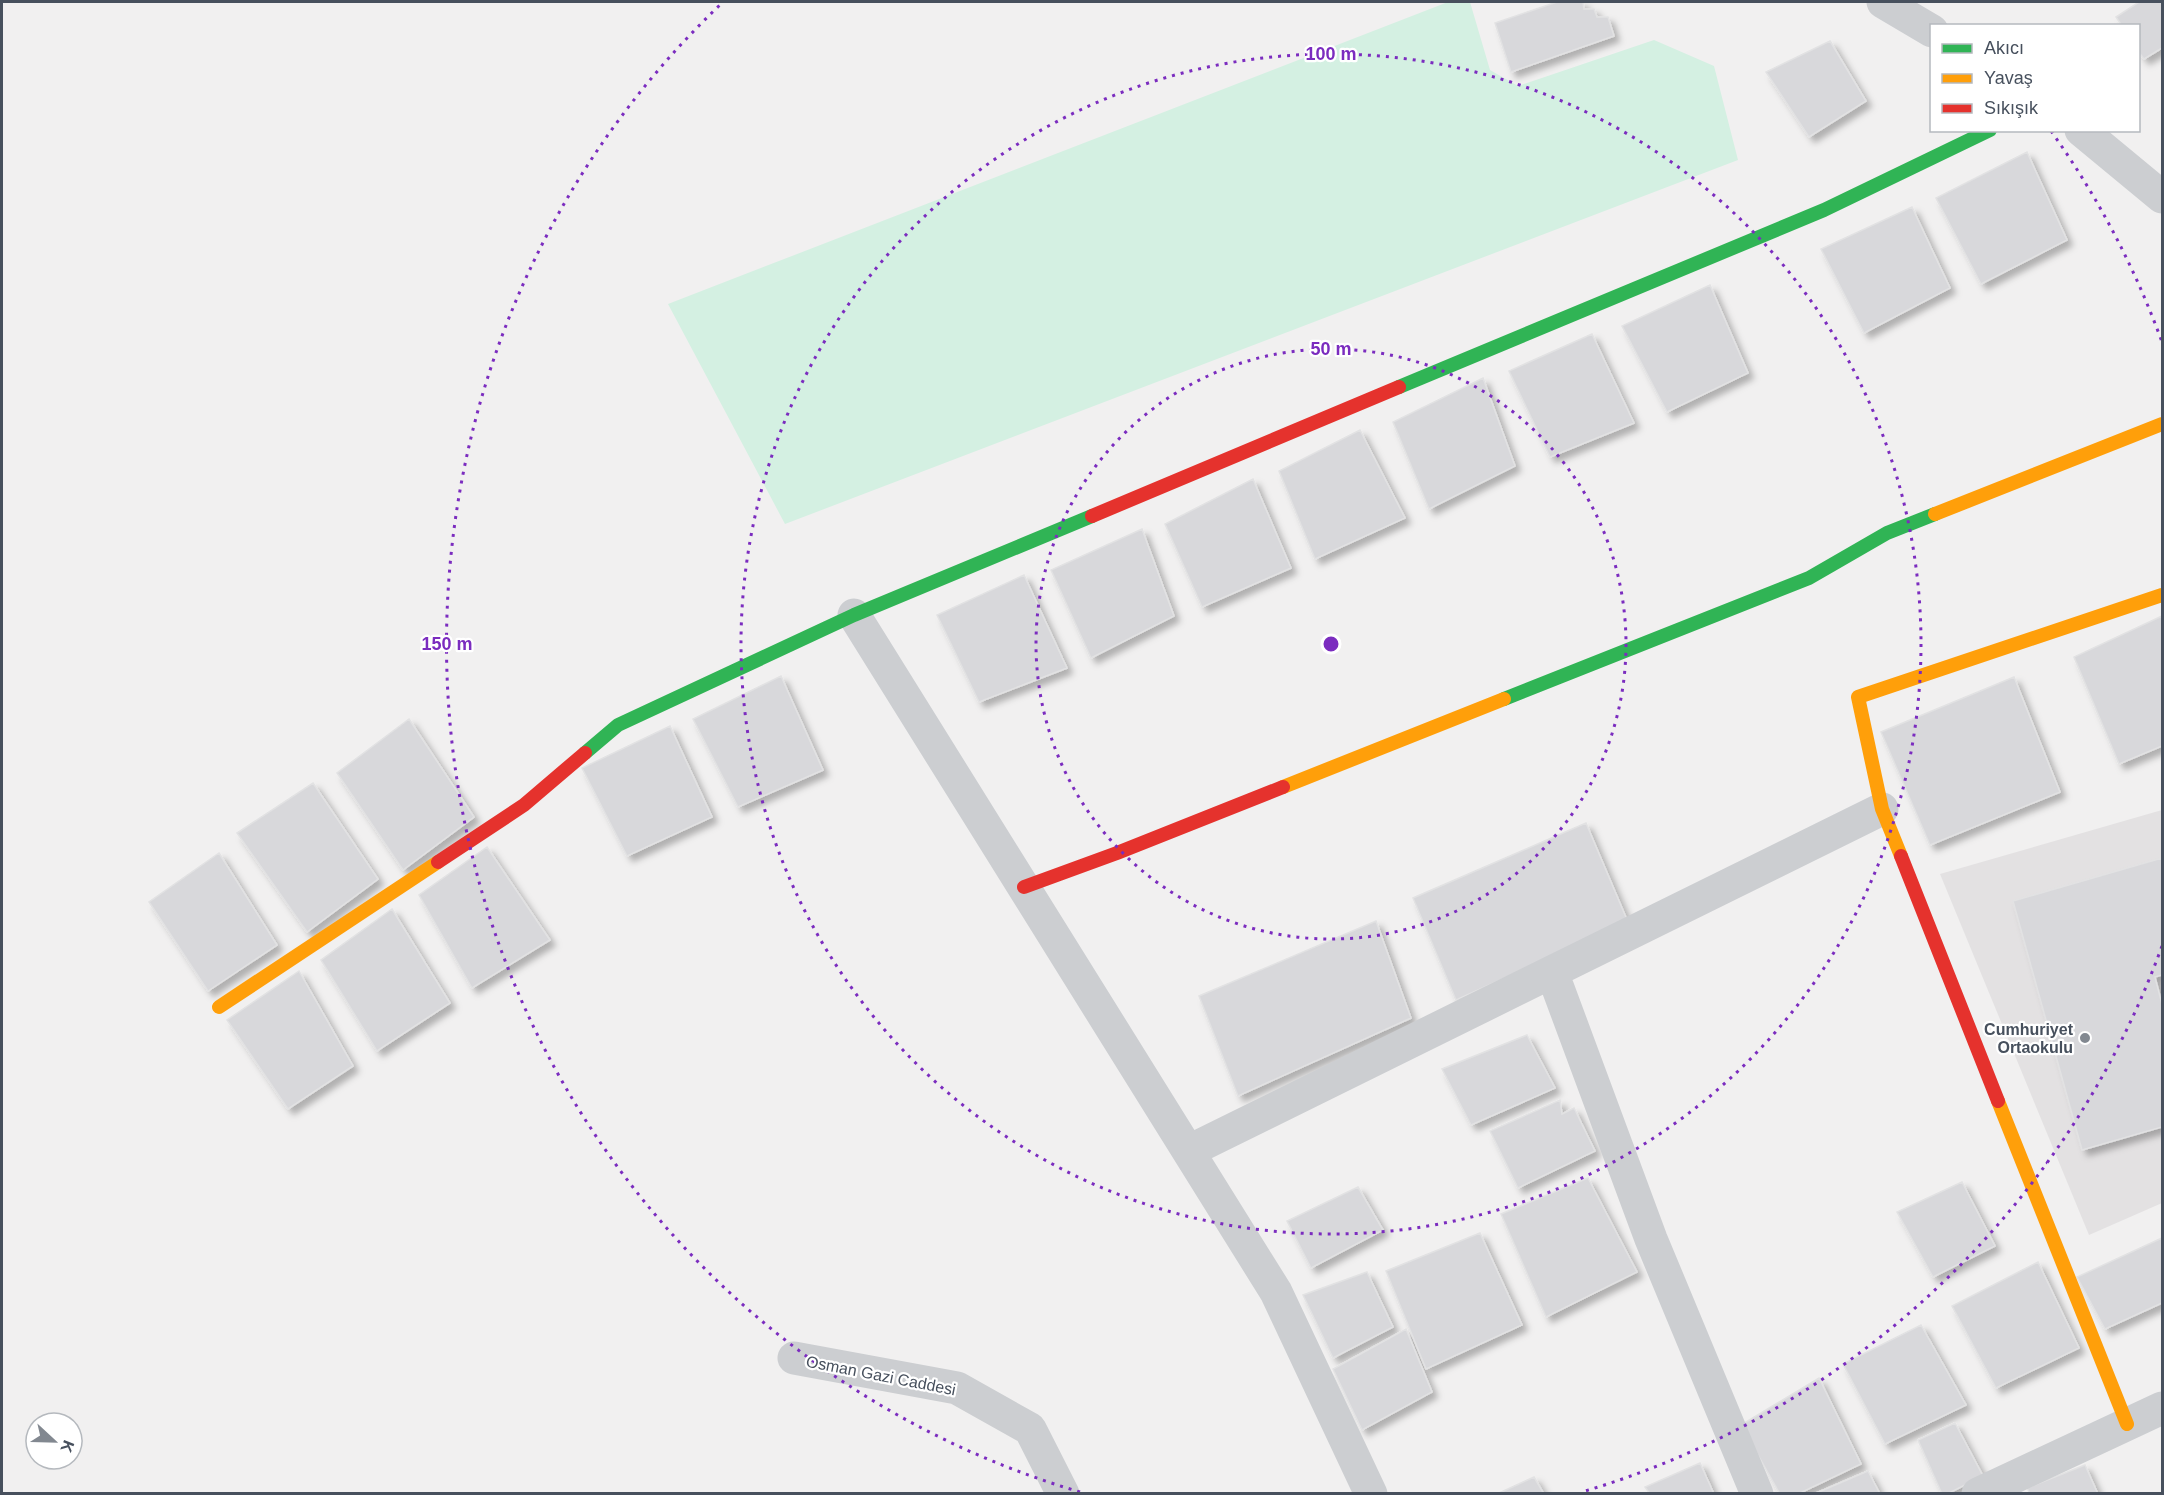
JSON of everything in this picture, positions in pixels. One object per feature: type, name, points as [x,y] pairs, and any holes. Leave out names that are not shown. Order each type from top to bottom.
[{"type":"street","points":[[1883,2],[1930,30]]},
{"type":"street","points":[[219,1007],[524,805],[618,725],[854,615],[1824,210],[1986,132]]},
{"type":"street","points":[[2084,132],[2163,197]]},
{"type":"street","points":[[1024,887],[1117,853],[1809,578],[1887,533],[2163,424]]},
{"type":"street","points":[[2127,1424],[1882,809],[1858,697],[2163,595]]},
{"type":"street","points":[[854,615],[1276,1292],[1371,1494]]},
{"type":"street","points":[[1189,1151],[1882,809]]},
{"type":"street","points":[[1552,972],[1651,1239],[1757,1494]]},
{"type":"street","name":"Osman Gazi Caddesi","points":[[794,1358],[957,1388],[1030,1429],[1063,1494]]},
{"type":"street","points":[[1978,1494],[2163,1408]]},
{"type":"shaded area","name":"Cumhuriyet Ortaokulu","points":[[2162,810],[2162,1203],[2089,1235],[1940,874]]},
{"type":"green space","points":[[1448,2],[1470,2],[1490,70],[1518,86],[1654,40],[1714,66],[1738,160],[785,524],[668,304]]},
{"type":"building","points":[[1557,2],[1583,2],[1584,9],[1594,9],[1597,17],[1608,17],[1614,36],[1511,72],[1495,23]]},
{"type":"building","points":[[2139,2],[2162,2],[2162,48],[2144,59],[2140,54],[2140,24],[2121,24],[2116,17]]},
{"type":"building","points":[[1830,41],[1866,101],[1809,137],[1766,72]]},
{"type":"building","points":[[2027,152],[2067,240],[1981,284],[1936,198]]},
{"type":"building","points":[[1912,207],[1950,288],[1864,333],[1821,249]]},
{"type":"building","points":[[1710,285],[1748,373],[1667,412],[1622,326]]},
{"type":"building","points":[[1592,334],[1634,423],[1550,457],[1509,371]]},
{"type":"building","points":[[1483,378],[1515,466],[1429,509],[1393,422]]},
{"type":"building","points":[[1360,430],[1405,518],[1315,559],[1279,471]]},
{"type":"building","points":[[1253,479],[1291,568],[1202,607],[1165,524]]},
{"type":"building","points":[[1142,529],[1174,616],[1091,658],[1051,570]]},
{"type":"building","points":[[1024,575],[1067,668],[979,702],[937,615]]},
{"type":"building","points":[[2162,616],[2162,746],[2119,764],[2074,657]]},
{"type":"building","points":[[781,676],[823,770],[738,807],[693,719]]},
{"type":"building","points":[[2014,677],[2060,792],[1930,845],[1881,732]]},
{"type":"building","points":[[409,719],[474,817],[403,870],[337,773]]},
{"type":"building","points":[[670,726],[712,817],[627,856],[582,768]]},
{"type":"building","points":[[313,783],[378,879],[307,932],[237,833]]},
{"type":"building","points":[[1586,823],[1628,922],[1456,1000],[1413,898]]},
{"type":"building","points":[[487,847],[550,940],[472,988],[419,895]]},
{"type":"building","points":[[219,853],[277,945],[208,991],[149,902]]},
{"type":"building","name":"Cumhuriyet Ortaokulu","points":[[2162,858],[2162,975],[2155,977],[2162,1004],[2162,1127],[2082,1150],[2013,901]]},
{"type":"building","points":[[392,909],[450,1003],[377,1051],[321,960]]},
{"type":"building","points":[[1376,921],[1411,1018],[1238,1096],[1199,996]]},
{"type":"building","points":[[299,971],[353,1066],[288,1109],[227,1020]]},
{"type":"building","points":[[1527,1035],[1555,1088],[1471,1125],[1442,1069]]},
{"type":"building","points":[[1560,1100],[1562,1114],[1574,1108],[1595,1151],[1518,1188],[1490,1131]]},
{"type":"building","points":[[1588,1178],[1637,1272],[1546,1317],[1501,1214]]},
{"type":"building","points":[[1962,1182],[1995,1246],[1933,1277],[1897,1212]]},
{"type":"building","points":[[1358,1187],[1383,1230],[1311,1268],[1287,1221]]},
{"type":"building","points":[[1480,1233],[1522,1325],[1426,1369],[1386,1271]]},
{"type":"building","points":[[2162,1238],[2162,1303],[2105,1329],[2077,1277]]},
{"type":"building","points":[[2038,1262],[2079,1348],[1996,1388],[1952,1306]]},
{"type":"building","points":[[1367,1272],[1393,1327],[1333,1358],[1303,1295]]},
{"type":"building","points":[[1921,1325],[1966,1405],[1885,1444],[1843,1364]]},
{"type":"building","points":[[1406,1329],[1432,1392],[1362,1430],[1333,1369]]},
{"type":"building","points":[[1819,1378],[1861,1464],[1798,1494],[1780,1494],[1741,1425]]},
{"type":"building","points":[[1955,1423],[1983,1476],[1947,1494],[1942,1494],[1918,1440]]},
{"type":"building","points":[[1700,1463],[1714,1494],[1650,1494],[1645,1487]]},
{"type":"building","points":[[2085,1465],[2098,1494],[2030,1494],[2027,1488]]},
{"type":"building","points":[[1868,1471],[1880,1494],[1814,1494]]},
{"type":"building","points":[[1534,1477],[1544,1494],[1497,1494]]},
{"type":"traffic: fast","points":[[1399,387],[1824,210],[1986,132]]},
{"type":"traffic: fast","points":[[1504,699],[1809,578],[1887,533],[1935,514]]},
{"type":"traffic: fast","points":[[585,753],[618,725],[854,615],[1092,516]]},
{"type":"traffic: slow","points":[[1935,514],[2162,424]]},
{"type":"traffic: slow","points":[[1901,856],[1882,809],[1858,697],[2162,595]]},
{"type":"traffic: slow","points":[[1283,787],[1504,699]]},
{"type":"traffic: slow","points":[[219,1007],[438,862]]},
{"type":"traffic: slow","points":[[1998,1101],[2127,1424]]},
{"type":"traffic: jam","points":[[1092,516],[1399,387]]},
{"type":"traffic: jam","points":[[438,862],[524,805],[585,753]]},
{"type":"traffic: jam","points":[[1024,887],[1283,787]]},
{"type":"traffic: jam","points":[[1901,856],[1998,1101]]},
{"type":"place","name":"Cumhuriyet Ortaokulu","points":[[2085,1038]]}]
